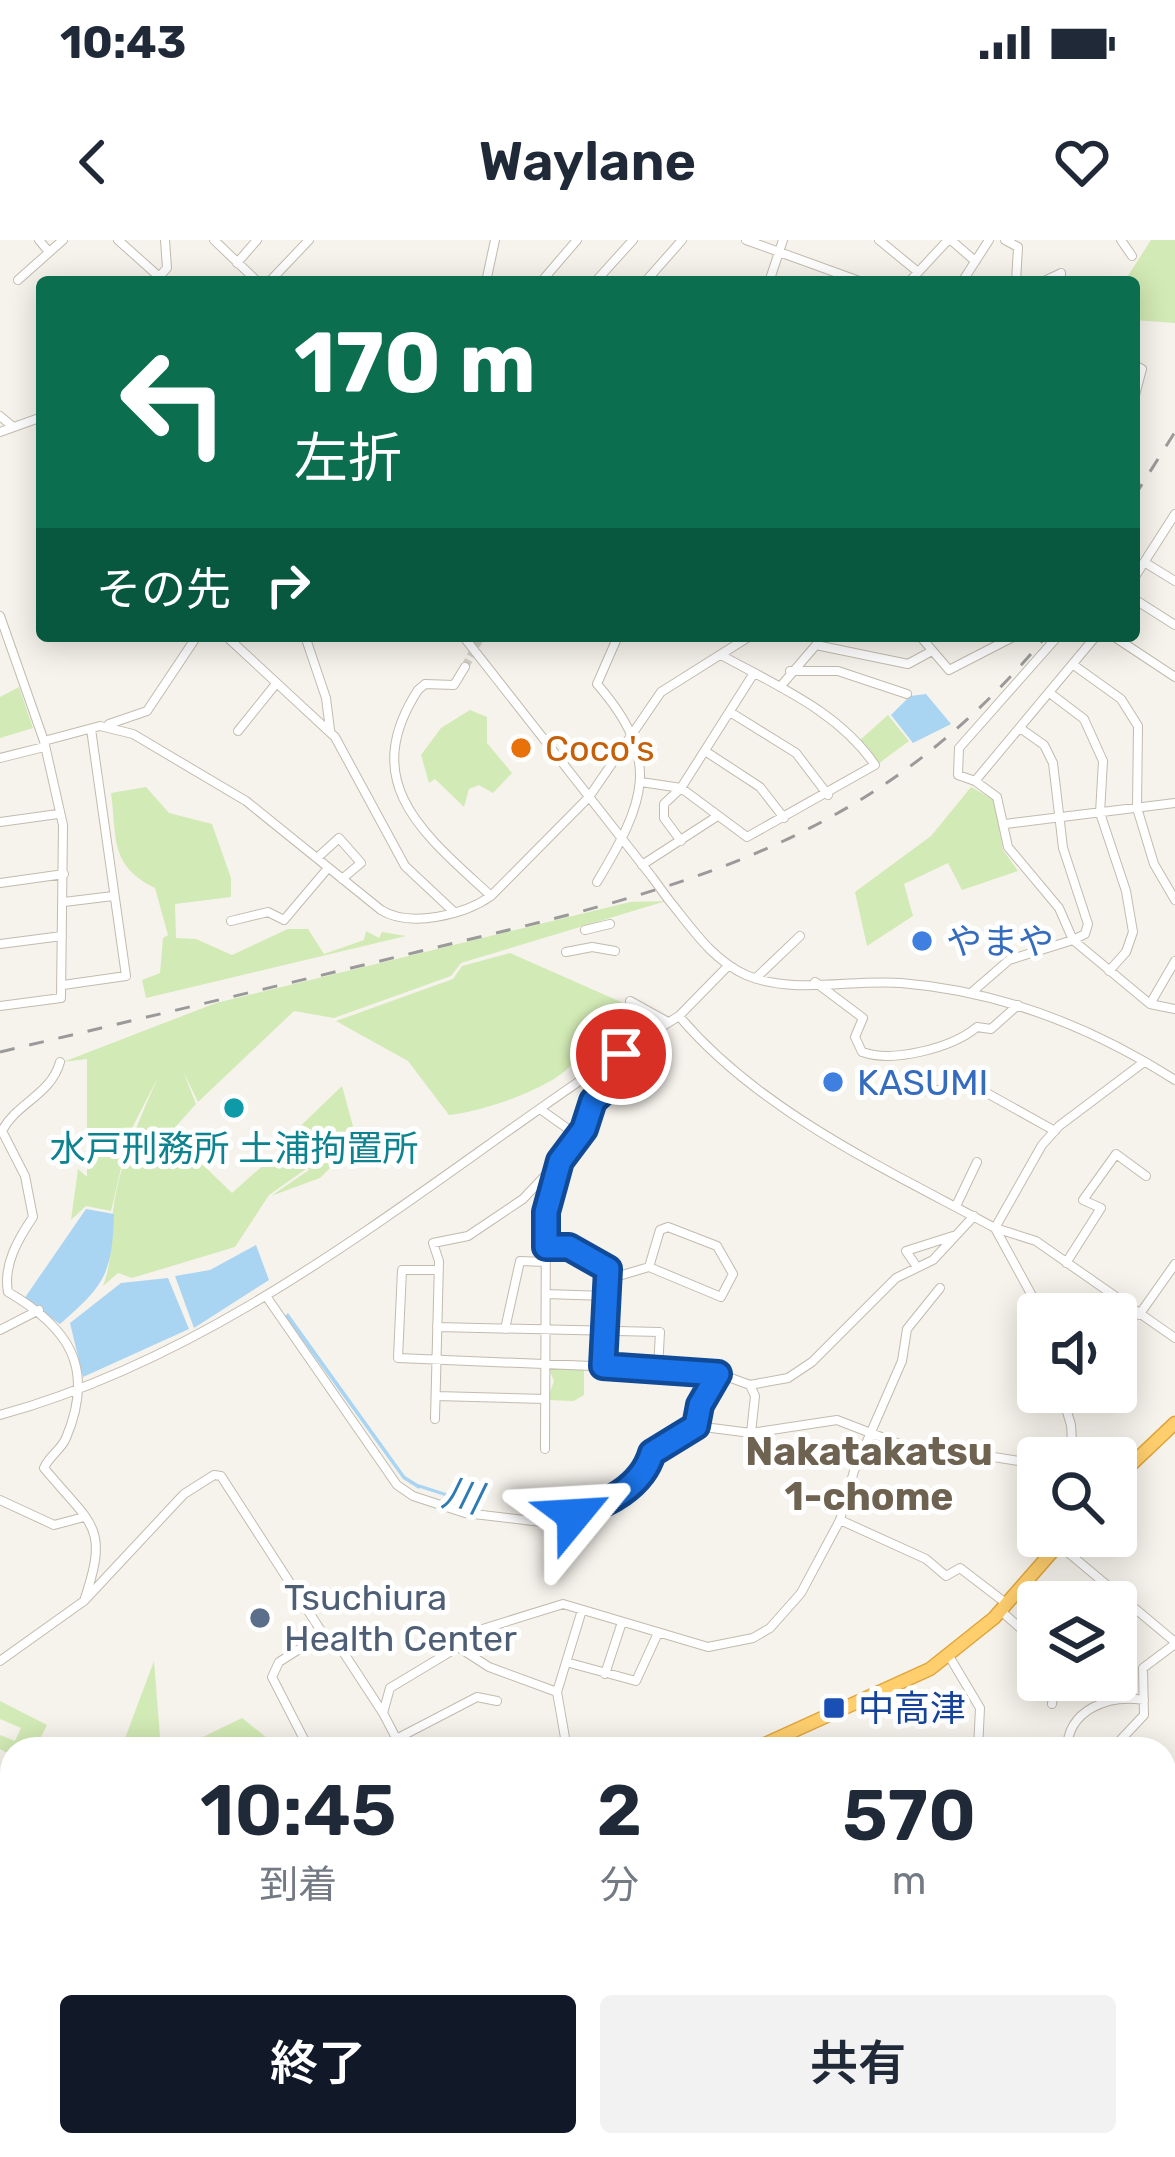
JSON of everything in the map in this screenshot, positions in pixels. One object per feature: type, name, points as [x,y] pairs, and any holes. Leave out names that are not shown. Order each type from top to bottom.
[{"type":"highway","points":[[1137,1459],[1175,1423]]},
{"type":"highway","points":[[783,1737],[880,1696],[949,1656],[1004,1607],[1047,1557]]},
{"type":"street","points":[[39,240],[49,252]]},
{"type":"street","points":[[18,280],[63,240]]},
{"type":"street","points":[[118,240],[158,276]]},
{"type":"street","points":[[164,276],[165,240]]},
{"type":"street","points":[[214,240],[251,276]]},
{"type":"street","points":[[237,263],[257,240]]},
{"type":"street","points":[[275,276],[308,240]]},
{"type":"street","points":[[487,276],[495,240]]},
{"type":"street","points":[[600,276],[633,240]]},
{"type":"street","points":[[651,276],[682,240]]},
{"type":"street","points":[[746,240],[781,245],[849,276]]},
{"type":"street","points":[[879,240],[918,272]]},
{"type":"street","points":[[914,276],[950,240],[975,261]]},
{"type":"street","points":[[966,276],[989,240]]},
{"type":"street","points":[[1005,240],[1018,247],[1016,276]]},
{"type":"street","points":[[1120,240],[1132,256]]},
{"type":"street","points":[[546,276],[573,241]]},
{"type":"street","points":[[771,276],[781,245]]},
{"type":"street","points":[[0,416],[12,426]]},
{"type":"street","points":[[0,432],[36,418]]},
{"type":"street","points":[[1140,568],[1171,529],[1175,514]]},
{"type":"street","points":[[1144,562],[1175,581]]},
{"type":"street","points":[[1140,603],[1175,626]]},
{"type":"street","points":[[0,616],[44,744],[64,874],[61,998],[1,1006],[0,990]]},
{"type":"street","points":[[0,758],[147,711],[192,642]]},
{"type":"street","points":[[232,642],[330,731],[405,866],[453,911]]},
{"type":"street","points":[[307,642],[326,698],[330,731]]},
{"type":"street","points":[[468,642],[668,899],[728,966],[774,984],[901,983],[1018,1005],[1103,1038],[1175,1080]]},
{"type":"street","points":[[597,882],[623,839],[641,782],[633,731],[597,684],[615,642]]},
{"type":"street","points":[[108,726],[133,734],[227,789],[389,915],[416,919],[491,896],[589,797],[672,682],[741,642]]},
{"type":"street","points":[[924,642],[949,670],[1003,642]]},
{"type":"street","points":[[1053,642],[958,748],[958,775],[997,797],[1008,848],[1059,908],[1073,940],[1150,1004],[1175,1009]]},
{"type":"street","points":[[975,781],[1092,642]]},
{"type":"street","points":[[1122,642],[1175,677]]},
{"type":"street","points":[[780,687],[816,645],[908,664],[930,652]]},
{"type":"street","points":[[641,782],[681,788],[747,837],[875,765],[855,736],[721,655]]},
{"type":"street","points":[[1075,666],[1121,699],[1138,725],[1137,808],[1154,864],[1175,900]]},
{"type":"street","points":[[465,667],[454,685],[425,684],[418,690],[392,762],[403,803],[416,825],[491,896]]},
{"type":"street","points":[[790,671],[838,671],[907,694]]},
{"type":"street","points":[[681,841],[664,818],[664,804],[681,788],[754,673]]},
{"type":"street","points":[[238,731],[275,685]]},
{"type":"street","points":[[1051,694],[1084,719],[1100,745],[1100,813],[1132,914],[1126,952],[1109,971]]},
{"type":"street","points":[[730,712],[796,753],[828,795]]},
{"type":"street","points":[[63,985],[126,976],[91,728]]},
{"type":"street","points":[[970,994],[1010,960],[1073,940],[1085,934],[1088,924],[1057,820],[1053,763],[1044,745],[1020,728]]},
{"type":"street","points":[[705,751],[760,787],[784,818]]},
{"type":"street","points":[[1005,824],[1175,802]]},
{"type":"street","points":[[0,822],[58,813]]},
{"type":"street","points":[[642,865],[716,817]]},
{"type":"street","points":[[316,859],[339,838],[362,863],[342,879]]},
{"type":"street","points":[[231,921],[268,912],[284,920],[328,868]]},
{"type":"street","points":[[0,883],[64,874]]},
{"type":"street","points":[[64,902],[113,896]]},
{"type":"street","points":[[585,930],[610,924]]},
{"type":"street","points":[[0,944],[62,936]]},
{"type":"street","points":[[756,978],[800,936]]},
{"type":"street","points":[[566,952],[592,947],[615,951]]},
{"type":"street","points":[[1150,1004],[1175,961]]},
{"type":"street","points":[[0,1414],[76,1390],[175,1349],[266,1295],[679,1016],[728,966]]},
{"type":"street","points":[[814,982],[863,1018],[855,1037],[862,1052],[880,1058],[964,1037],[977,1027],[991,1029],[1018,1005]]},
{"type":"street","points":[[630,1001],[668,1022]]},
{"type":"street","points":[[679,1016],[724,1067],[995,1228],[1036,1241],[1175,1338]]},
{"type":"street","points":[[435,1419],[438,1270],[433,1244],[468,1236],[523,1199],[578,1136],[593,1101],[623,1073],[621,1054]]},
{"type":"street","points":[[60,1062],[46,1088],[12,1115],[2,1131],[25,1176],[33,1217],[17,1245],[6,1283],[8,1292],[39,1310],[64,1333],[76,1390],[67,1436],[44,1468],[97,1532],[100,1551],[84,1601]]},
{"type":"street","points":[[995,1228],[1055,1131],[1144,1062]]},
{"type":"street","points":[[915,1092],[976,1087],[1055,1131]]},
{"type":"street","points":[[540,1109],[578,1136]]},
{"type":"street","points":[[1066,1263],[1101,1208],[1083,1200],[1106,1161],[1116,1154],[1146,1176]]},
{"type":"street","points":[[544,1449],[546,1212],[560,1161]]},
{"type":"street","points":[[956,1206],[977,1162]]},
{"type":"street","points":[[438,1270],[402,1270],[397,1354],[405,1360],[658,1369],[718,1374],[750,1385],[788,1378],[812,1362],[896,1278],[933,1260],[974,1216]]},
{"type":"street","points":[[546,1247],[569,1247],[622,1275],[649,1267],[721,1297],[733,1274],[717,1246],[668,1227],[660,1229],[649,1267]]},
{"type":"street","points":[[995,1228],[1031,1293]]},
{"type":"street","points":[[917,1268],[906,1251],[954,1236]]},
{"type":"street","points":[[505,1329],[520,1262],[546,1262]]},
{"type":"street","points":[[1138,1315],[1175,1264]]},
{"type":"street","points":[[603,1366],[608,1269]]},
{"type":"street","points":[[382,1713],[390,1688],[458,1647],[473,1632],[529,1619],[555,1605],[709,1647],[734,1644],[770,1628],[801,1592],[840,1520],[854,1471],[902,1360],[907,1329],[940,1288]]},
{"type":"street","points":[[546,1294],[606,1296]]},
{"type":"street","points":[[266,1295],[398,1485],[413,1496],[465,1513],[550,1522],[598,1507],[646,1475],[652,1453],[671,1437],[696,1426],[752,1433],[837,1420],[946,1462],[956,1451],[972,1450],[1017,1460]]},
{"type":"street","points":[[0,1330],[39,1310]]},
{"type":"street","points":[[437,1327],[660,1331],[658,1369]]},
{"type":"street","points":[[696,1426],[700,1405],[718,1374]]},
{"type":"street","points":[[750,1385],[755,1396],[752,1433]]},
{"type":"street","points":[[436,1396],[545,1399]]},
{"type":"street","points":[[0,1661],[84,1601],[184,1494],[214,1474],[226,1482],[323,1634],[334,1638],[395,1737]]},
{"type":"street","points":[[0,1500],[54,1525],[84,1517]]},
{"type":"street","points":[[840,1520],[926,1559],[946,1576],[960,1568],[1017,1621]]},
{"type":"street","points":[[1082,1557],[1175,1643],[1143,1668],[1144,1700],[1138,1726],[1126,1737]]},
{"type":"street","points":[[565,1737],[557,1692],[582,1610]]},
{"type":"street","points":[[605,1674],[622,1622]]},
{"type":"street","points":[[566,1662],[637,1681],[658,1633]]},
{"type":"street","points":[[302,1737],[272,1677],[279,1662],[323,1634]]},
{"type":"street","points":[[458,1647],[489,1667],[557,1692]]},
{"type":"street","points":[[949,1656],[980,1708],[979,1737]]},
{"type":"street","points":[[398,1737],[477,1697],[496,1701]]},
{"type":"street","points":[[1070,1737],[1073,1721],[1091,1707],[1126,1697],[1144,1700]]},
{"type":"green space","points":[[1151,240],[1175,240],[1175,323],[1140,320],[1140,276],[1128,276]]},
{"type":"green space","points":[[19,687],[33,728],[0,738],[0,697]]},
{"type":"green space","points":[[470,710],[487,717],[487,743],[512,773],[493,793],[479,785],[469,789],[464,807],[435,779],[429,783],[421,755],[441,728]]},
{"type":"green space","points":[[888,715],[909,741],[878,764],[860,740]]},
{"type":"green space","points":[[146,787],[169,813],[212,824],[231,878],[231,897],[175,904],[176,938],[196,939],[232,955],[288,929],[308,929],[324,954],[364,940],[366,931],[379,938],[382,932],[406,936],[146,998],[142,980],[160,973],[163,938],[168,935],[155,888],[122,860],[111,793]]},
{"type":"green space","points":[[971,787],[994,800],[1003,850],[1018,871],[962,890],[948,863],[904,884],[913,916],[867,946],[855,892],[931,836]]},
{"type":"green space","points":[[666,901],[461,963],[451,976],[334,1018],[294,1011],[198,1102],[183,1071],[196,1104],[170,1133],[232,1193],[287,1144],[306,1169],[269,1195],[235,1247],[132,1278],[118,1273],[103,1286],[120,1176],[159,1075],[129,1134],[111,1211],[86,1206],[71,1220],[78,1169],[87,1177],[87,1059],[63,1062],[216,1003],[630,902]]},
{"type":"green space","points":[[510,953],[630,1006],[600,1020],[564,1072],[517,1097],[449,1115],[408,1061],[336,1021],[453,979],[462,966]]},
{"type":"green space","points":[[342,1086],[357,1141],[320,1178],[271,1196],[309,1170],[288,1138]]},
{"type":"green space","points":[[584,1366],[584,1395],[574,1401],[547,1400],[554,1381],[548,1367]]},
{"type":"green space","points":[[154,1661],[160,1737],[126,1737]]},
{"type":"green space","points":[[0,1701],[47,1725],[41,1737],[17,1737],[21,1728],[0,1719]]},
{"type":"green space","points":[[242,1718],[266,1737],[203,1737]]},
{"type":"water","points":[[926,694],[951,724],[913,743],[891,715],[910,696]]},
{"type":"water","points":[[86,1209],[114,1214],[108,1265],[96,1288],[60,1324],[24,1299]]},
{"type":"water","points":[[256,1245],[269,1280],[194,1328],[175,1276],[210,1270]]},
{"type":"water","points":[[168,1278],[189,1329],[83,1377],[70,1323],[121,1283]]},
{"type":"water","points":[[288,1313],[419,1489],[403,1479],[285,1316]]},
{"type":"waterway","name":"川","points":[[419,1486],[472,1503]]},
{"type":"tunnel","points":[[465,667],[478,642]]},
{"type":"railway","points":[[1140,487],[1175,432]]},
{"type":"railway","points":[[0,1052],[598,907],[761,851],[837,814],[910,767],[979,708],[1040,642]]},
{"type":"place","name":"Coco's","points":[[521,748]]},
{"type":"place","name":"やまや","points":[[922,941]]},
{"type":"place","name":"KASUMI","points":[[833,1082]]},
{"type":"place","name":"水戸刑務所 土浦拘置所","points":[[234,1108]]},
{"type":"place","name":"Tsuchiura Health Center","points":[[260,1618]]},
{"type":"place","name":"中高津","points":[[834,1708]]},
{"type":"district","name":"Nakatakatsu 1-chome","points":[[869,1474]]},
{"type":"route","points":[[574,1515],[598,1507],[646,1475],[652,1453],[671,1437],[696,1426],[700,1405],[718,1374],[603,1366],[608,1269],[569,1247],[546,1247],[546,1212],[560,1161],[584,1129],[593,1101],[623,1073],[626,1064],[621,1054]]}]
